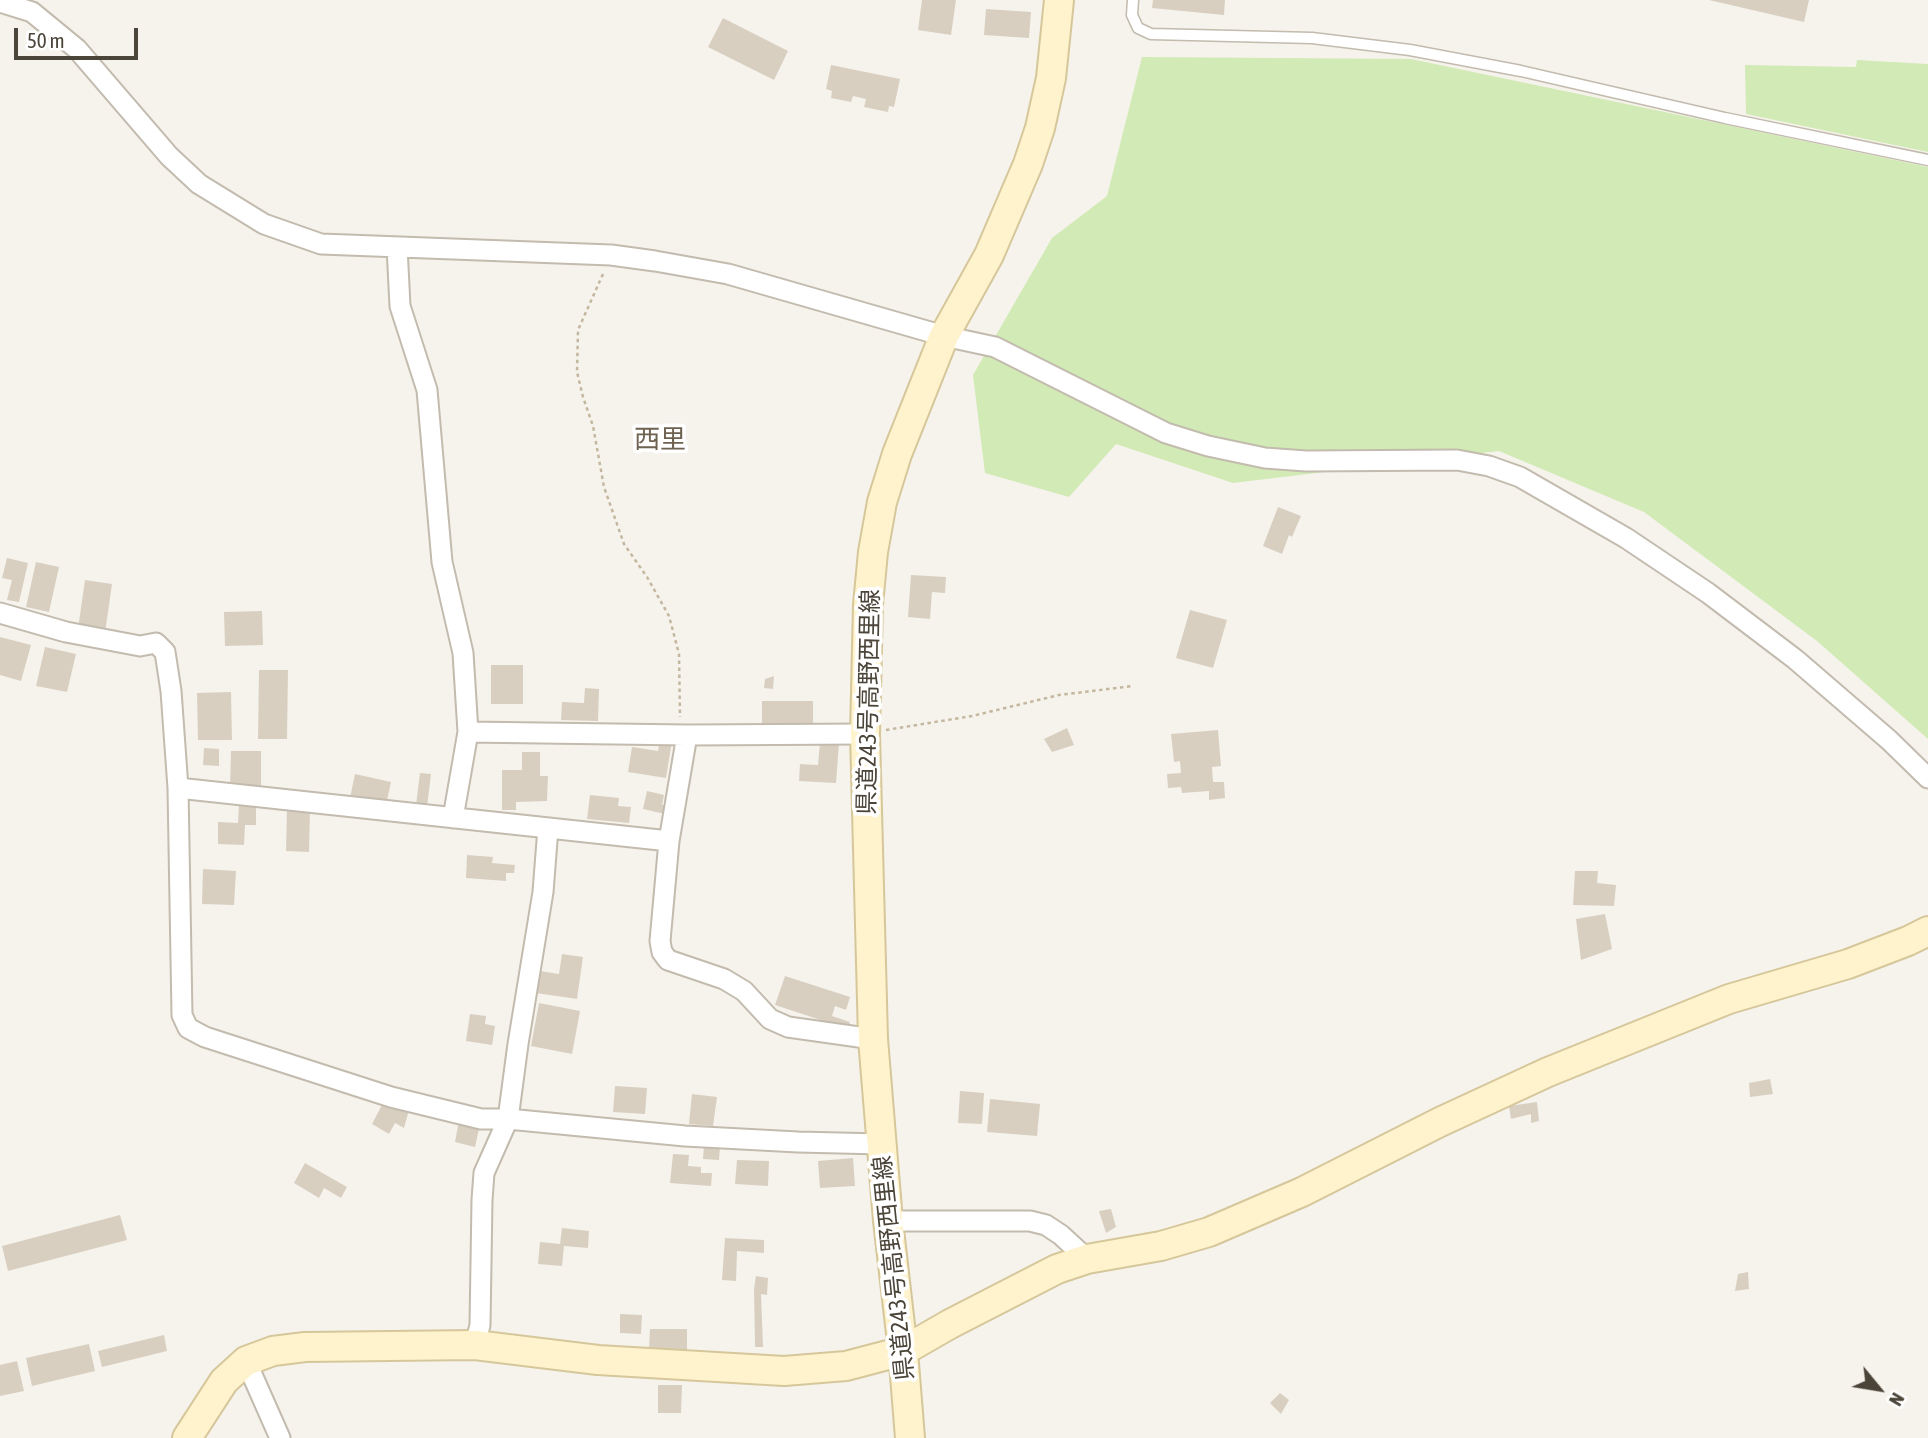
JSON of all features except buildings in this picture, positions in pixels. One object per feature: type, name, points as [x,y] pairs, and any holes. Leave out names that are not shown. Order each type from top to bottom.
[{"type":"street","name":"県道243号高野西里線","points":[[910,1438],[873,1039],[865,734],[873,552],[882,502],[897,454],[944,336],[989,255],[1028,164],[1040,128],[1051,78],[1059,0]]},
{"type":"street","points":[[0,2],[32,12],[77,49],[169,156],[199,184],[264,224],[321,244],[611,255],[728,274],[944,336],[995,347],[1166,433],[1208,446],[1265,458],[1306,461],[1457,460],[1489,466],[1520,477],[1626,538],[1708,593],[1795,659],[1889,740],[1928,778]]},
{"type":"street","points":[[397,247],[400,306],[427,390],[442,562],[463,653],[468,732],[453,818]]},
{"type":"street","points":[[0,612],[66,632],[140,646],[156,643],[165,652],[171,691],[178,788],[182,1015],[187,1028],[205,1037],[391,1097],[481,1119],[508,1119],[685,1136],[798,1143],[881,1144]]},
{"type":"street","points":[[468,732],[865,734]]},
{"type":"street","points":[[683,734],[669,841],[660,941],[662,953],[668,960],[724,979],[744,991],[770,1018],[788,1027],[873,1039]]},
{"type":"street","points":[[178,788],[669,841]]},
{"type":"street","points":[[475,1345],[480,1325],[485,1172],[508,1119],[544,892],[548,828]]},
{"type":"street","points":[[187,1438],[224,1381],[246,1361],[273,1351],[305,1347],[475,1345],[598,1360],[784,1371],[846,1366],[903,1351],[1057,1269],[1087,1259],[1161,1246],[1209,1232],[1302,1192],[1440,1122],[1548,1072],[1729,999],[1848,964],[1928,931]]},
{"type":"street","points":[[888,1222],[1030,1221],[1046,1225],[1087,1259]]},
{"type":"street","points":[[246,1361],[280,1438]]},
{"type":"lane","points":[[1133,0],[1132,15],[1138,28],[1151,34],[1312,38],[1410,50],[1521,71],[1725,118],[1928,160]]},
{"type":"path","points":[[611,255],[578,330],[577,372],[593,426],[604,487],[624,544],[669,616],[679,654],[683,734]]},
{"type":"path","points":[[865,734],[972,716],[1059,695],[1133,686]]},
{"type":"green space","points":[[1142,57],[1411,59],[1928,167],[1928,739],[1817,641],[1644,512],[1499,451],[1233,483],[1116,444],[1069,497],[985,473],[973,375],[1052,238],[1107,196]]},
{"type":"green space","points":[[1857,60],[1928,64],[1928,152],[1746,114],[1745,65],[1856,67]]},
{"type":"district","name":"西里","points":[[660,440]]}]
